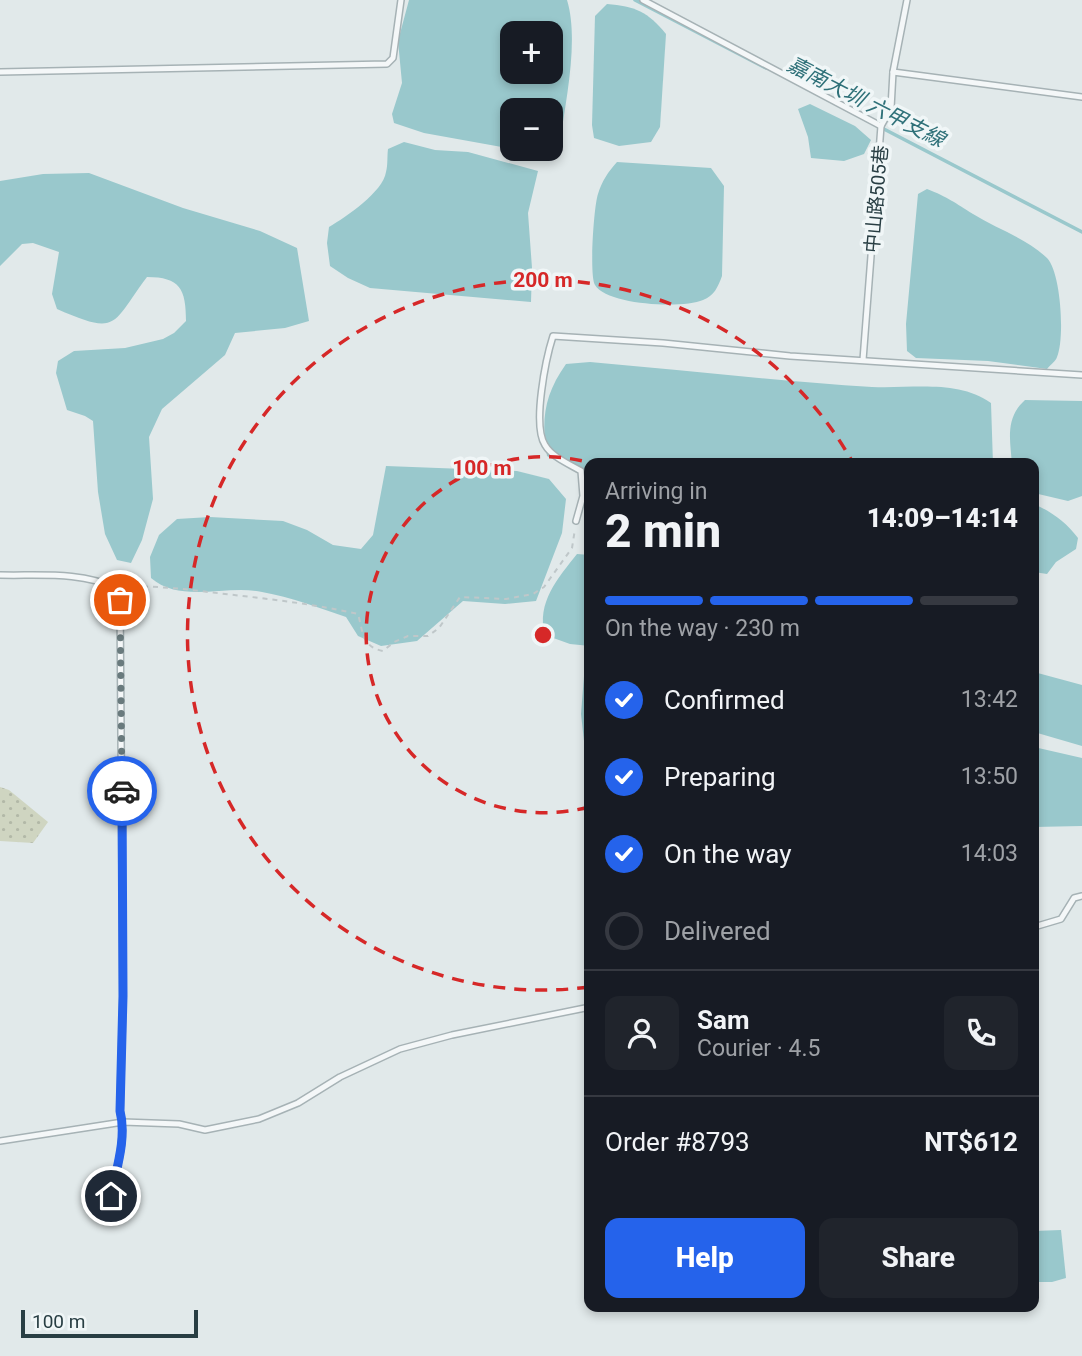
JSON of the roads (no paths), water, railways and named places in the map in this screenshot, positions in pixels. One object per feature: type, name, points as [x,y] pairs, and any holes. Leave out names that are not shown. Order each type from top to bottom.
[{"type":"lane","points":[[0,72],[387,64],[393,58],[401,0]]},
{"type":"lane","points":[[643,0],[881,126]]},
{"type":"lane","name":"中山路505巷","points":[[863,360],[881,126],[891,108],[893,72],[907,0]]},
{"type":"lane","points":[[893,72],[1082,97]]},
{"type":"lane","points":[[576,521],[583,496],[581,471],[544,445],[540,426],[546,365],[553,336],[1082,375]]},
{"type":"lane","points":[[0,575],[102,581],[115,588],[120,600],[123,983],[120,1111],[123,1122],[111,1196]]},
{"type":"lane","points":[[1039,926],[1061,919],[1074,898],[1082,896]]},
{"type":"lane","points":[[0,1141],[123,1122],[179,1124],[205,1130],[259,1119],[298,1103],[340,1077],[400,1049],[452,1035],[584,1008]]},
{"type":"water","points":[[409,0],[567,0],[572,51],[563,122],[563,98],[500,98],[500,147],[424,133],[394,123],[392,114],[402,83],[398,41]]},
{"type":"water","points":[[607,4],[625,6],[640,12],[653,20],[666,34],[660,127],[651,142],[619,146],[594,138],[592,125],[595,16]]},
{"type":"water","points":[[810,104],[855,126],[871,140],[864,154],[844,161],[811,158],[808,137],[798,109]]},
{"type":"water","points":[[404,142],[435,150],[468,152],[538,171],[528,213],[532,268],[531,302],[370,288],[330,266],[327,243],[329,227],[363,203],[378,188],[386,172],[388,149]]},
{"type":"water","points":[[617,162],[711,168],[724,186],[722,276],[710,296],[693,303],[646,303],[614,297],[602,292],[595,285],[592,255],[596,201],[603,181]]},
{"type":"water","points":[[89,173],[183,208],[260,231],[297,248],[309,321],[285,328],[235,333],[225,355],[162,409],[149,437],[153,499],[142,540],[131,563],[117,560],[105,534],[98,492],[93,421],[67,410],[56,373],[58,361],[74,351],[125,348],[163,339],[174,333],[186,321],[182,293],[174,282],[147,277],[112,321],[92,322],[57,309],[52,294],[59,252],[33,243],[22,244],[0,266],[0,181],[43,174]]},
{"type":"water","points":[[927,189],[1021,239],[1047,258],[1056,277],[1061,336],[1057,357],[1047,369],[988,361],[916,358],[907,351],[906,324],[918,194]]},
{"type":"water","points":[[590,362],[837,385],[933,387],[964,391],[991,403],[993,458],[584,458],[584,474],[581,474],[547,456],[544,431],[546,408],[553,386],[566,364]]},
{"type":"water","points":[[1025,400],[1082,401],[1082,496],[1068,501],[1039,494],[1039,458],[1012,458],[1010,429],[1019,407]]},
{"type":"water","points":[[386,466],[517,471],[549,479],[566,499],[562,533],[536,601],[505,604],[463,601],[417,641],[381,646],[358,636],[346,617],[294,600],[248,590],[176,590],[151,578],[150,557],[159,535],[177,519],[210,517],[283,521],[307,530],[333,545],[361,549],[373,535]]},
{"type":"water","points":[[1039,506],[1058,518],[1078,538],[1076,549],[1056,562],[1047,574],[1039,573]]},
{"type":"water","points":[[577,554],[584,555],[584,645],[570,644],[545,635],[543,623],[546,602]]},
{"type":"water","points":[[1039,673],[1082,685],[1082,746],[1039,733]]},
{"type":"water","points":[[584,676],[584,741],[581,714]]},
{"type":"water","points":[[1039,748],[1082,758],[1082,826],[1039,827]]},
{"type":"water","points":[[1061,1230],[1066,1278],[1039,1282],[1039,1231]]},
{"type":"waterway","name":"嘉南大圳 六甲支線","points":[[635,0],[766,68]]},
{"type":"waterway","name":"嘉南大圳 六甲支線","points":[[882,128],[1082,232]]}]
